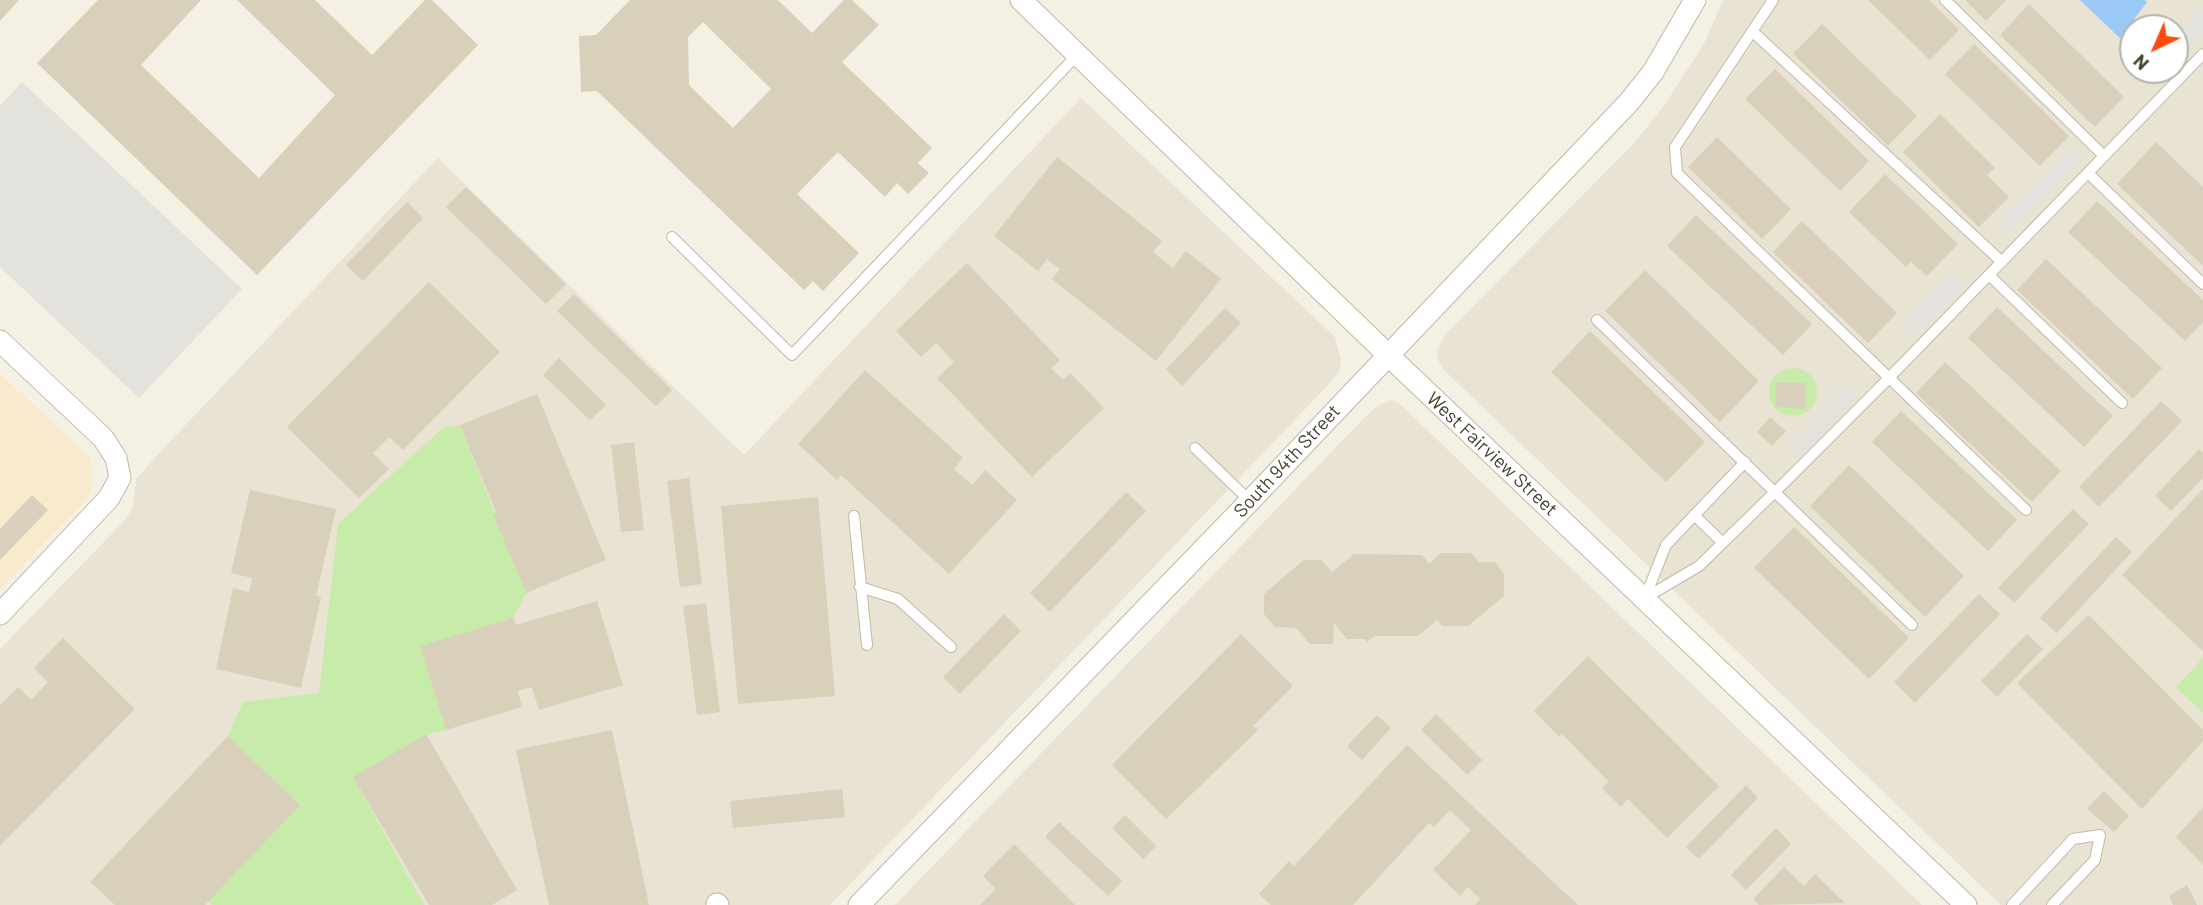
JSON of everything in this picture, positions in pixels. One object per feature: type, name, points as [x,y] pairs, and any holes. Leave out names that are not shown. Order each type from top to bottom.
[{"type":"street","name":"West Fairview Street","points":[[1021,0],[1388,355],[1966,905]]},
{"type":"street","name":"South 94th Street","points":[[859,905],[1250,501],[1630,101],[1653,72],[1695,0]]},
{"type":"street","points":[[0,341],[103,438],[116,458],[120,478],[109,498],[0,614]]},
{"type":"lane","points":[[1773,0],[1675,147],[1677,173],[2026,510]]},
{"type":"lane","points":[[1945,0],[2104,156]]},
{"type":"lane","points":[[1752,31],[2002,262]]},
{"type":"lane","points":[[672,237],[792,355],[1078,54]]},
{"type":"lane","points":[[1645,598],[1699,566],[1775,492],[2203,54]]},
{"type":"lane","points":[[2088,173],[2203,284]]},
{"type":"lane","points":[[1989,275],[2122,403]]},
{"type":"lane","points":[[1597,320],[1912,625]]},
{"type":"lane","points":[[1195,448],[1250,501]]},
{"type":"lane","points":[[1645,598],[1666,545],[1745,463]]},
{"type":"lane","points":[[1693,515],[1722,542]]},
{"type":"lane","points":[[854,516],[867,645]]},
{"type":"lane","points":[[860,587],[898,599],[951,648]]},
{"type":"lane","points":[[2012,905],[2073,839],[2100,835],[2095,860],[2052,905]]},
{"type":"shaded area","points":[[1723,0],[2203,0],[2203,905],[2001,905],[1443,369],[1437,352],[1444,336],[1636,141],[1665,104],[1704,44]]},
{"type":"shaded area","points":[[2203,7],[2203,31],[2189,46],[2189,22]]},
{"type":"shaded area","points":[[22,82],[242,289],[139,398],[0,267],[0,106]]},
{"type":"shaded area","points":[[1081,98],[1335,337],[1341,360],[1340,370],[830,905],[0,905],[0,649],[126,519],[133,507],[136,479],[438,158],[744,455]]},
{"type":"shaded area","points":[[2068,150],[2080,162],[2013,231],[2001,220]]},
{"type":"shaded area","points":[[1951,273],[1964,285],[1912,337],[1900,325]]},
{"type":"shaded area","points":[[0,373],[89,458],[93,482],[82,504],[0,589]]},
{"type":"shaded area","points":[[1843,386],[1856,398],[1799,459],[1786,447]]},
{"type":"shaded area","points":[[1392,400],[1401,405],[1922,905],[895,905],[1368,414],[1379,405]]},
{"type":"green space","points":[[1793,368],[1810,375],[1817,392],[1810,409],[1793,416],[1776,409],[1769,392],[1776,375]]},
{"type":"green space","points":[[460,425],[526,593],[513,618],[421,646],[446,730],[426,734],[353,777],[424,905],[212,905],[208,901],[300,805],[228,736],[243,702],[319,693],[338,524],[444,427]]},
{"type":"green space","points":[[2203,658],[2203,713],[2176,687]]},
{"type":"water","points":[[2080,0],[2145,0],[2147,2],[2138,14],[2119,14],[2119,37]]},
{"type":"building","points":[[0,0],[19,0],[0,21]]},
{"type":"building","points":[[98,0],[201,0],[141,65],[259,178],[335,95],[237,0],[315,0],[372,55],[425,0],[432,0],[478,45],[257,275],[37,63]]},
{"type":"building","points":[[630,0],[778,0],[812,33],[844,0],[852,0],[879,25],[842,62],[932,148],[918,163],[929,173],[908,194],[897,183],[885,197],[838,152],[797,194],[859,253],[823,291],[813,281],[804,290],[597,91],[581,92],[579,36],[596,35]],"holes":[[[703,22],[771,89],[733,128],[689,85],[688,37]]]},
{"type":"building","points":[[1868,0],[1929,0],[1959,30],[1930,60]]},
{"type":"building","points":[[1965,0],[2006,0],[1986,21]]},
{"type":"building","points":[[2029,4],[2124,97],[2095,127],[2000,35]]},
{"type":"building","points":[[1822,24],[1917,116],[1888,146],[1793,54]]},
{"type":"building","points":[[1974,44],[2069,136],[2040,166],[1945,74]]},
{"type":"building","points":[[1775,69],[1869,161],[1840,191],[1745,99]]},
{"type":"building","points":[[1940,114],[1995,168],[1987,175],[2009,197],[1979,227],[1903,152]]},
{"type":"building","points":[[1717,137],[1791,209],[1762,239],[1688,167]]},
{"type":"building","points":[[2156,142],[2203,187],[2203,266],[2117,184]]},
{"type":"building","points":[[1057,157],[1162,241],[1153,252],[1173,268],[1186,251],[1221,279],[1156,361],[1052,279],[1060,269],[1047,259],[1038,271],[994,236]]},
{"type":"building","points":[[1885,174],[1958,244],[1927,276],[1911,262],[1906,267],[1849,212]]},
{"type":"building","points":[[466,187],[566,284],[546,304],[446,207]]},
{"type":"building","points":[[2097,201],[2203,300],[2203,322],[2185,341],[2068,232]]},
{"type":"building","points":[[407,202],[423,218],[363,281],[346,265]]},
{"type":"building","points":[[1696,215],[1812,324],[1783,355],[1667,246]]},
{"type":"building","points":[[1802,221],[1897,313],[1868,343],[1773,252]]},
{"type":"building","points":[[2046,259],[2162,368],[2133,399],[2017,290]]},
{"type":"building","points":[[967,263],[1060,360],[1051,368],[1063,380],[1070,373],[1104,408],[1032,477],[937,378],[954,362],[936,343],[921,357],[896,331]]},
{"type":"building","points":[[1645,270],[1759,381],[1720,422],[1605,311]]},
{"type":"building","points":[[429,282],[500,352],[403,450],[389,437],[373,453],[389,469],[359,498],[287,427]]},
{"type":"building","points":[[574,294],[672,390],[656,406],[557,311]]},
{"type":"building","points":[[1997,307],[2113,416],[2084,447],[1968,338]]},
{"type":"building","points":[[1225,308],[1241,323],[1182,386],[1166,369]]},
{"type":"building","points":[[1590,331],[1705,442],[1666,482],[1551,372]]},
{"type":"building","points":[[559,358],[606,405],[590,420],[543,375]]},
{"type":"building","points":[[1945,362],[2061,471],[2032,502],[1916,393]]},
{"type":"building","points":[[865,370],[963,458],[954,469],[972,485],[985,470],[1017,500],[949,574],[841,475],[837,480],[798,444]]},
{"type":"building","points":[[1776,382],[1806,383],[1805,409],[1775,407]]},
{"type":"building","points":[[537,394],[606,560],[526,593],[460,425]]},
{"type":"building","points":[[2161,401],[2182,421],[2099,507],[2079,487]]},
{"type":"building","points":[[1901,411],[2017,520],[1988,551],[1872,442]]},
{"type":"building","points":[[1770,417],[1786,431],[1772,446],[1757,432]]},
{"type":"building","points":[[634,442],[644,530],[621,532],[611,445]]},
{"type":"building","points":[[2199,449],[2203,453],[2203,478],[2171,511],[2155,496]]},
{"type":"building","points":[[1849,465],[1964,576],[1925,617],[1810,506]]},
{"type":"building","points":[[689,478],[702,584],[680,587],[667,481]]},
{"type":"building","points":[[2203,489],[2203,651],[2122,575]]},
{"type":"building","points":[[250,490],[336,509],[316,596],[321,597],[301,688],[216,669],[233,588],[249,592],[252,578],[231,573]]},
{"type":"building","points":[[1126,492],[1146,511],[1050,612],[1030,593]]},
{"type":"building","points":[[32,495],[48,510],[0,560],[0,529]]},
{"type":"building","points":[[818,497],[835,696],[738,704],[721,506]]},
{"type":"building","points":[[2073,509],[2089,524],[2014,603],[1998,588]]},
{"type":"building","points":[[1794,527],[1909,638],[1869,679],[1754,568]]},
{"type":"building","points":[[2116,537],[2132,552],[2057,633],[2040,618]]},
{"type":"building","points":[[1441,553],[1471,553],[1479,562],[1495,562],[1504,574],[1504,596],[1468,626],[1442,626],[1437,620],[1418,636],[1375,636],[1367,642],[1365,639],[1347,639],[1334,623],[1333,644],[1310,644],[1296,628],[1275,627],[1264,614],[1264,594],[1304,560],[1321,560],[1332,572],[1354,554],[1422,555],[1429,564]]},
{"type":"building","points":[[1979,594],[2000,614],[1915,703],[1894,682]]},
{"type":"building","points":[[597,601],[623,685],[539,710],[532,687],[518,691],[522,707],[446,730],[420,646],[513,618],[516,625]]},
{"type":"building","points":[[706,603],[720,712],[697,715],[683,606]]},
{"type":"building","points":[[1004,614],[1021,631],[960,694],[943,677]]},
{"type":"building","points":[[2089,615],[2203,730],[2203,741],[2142,809],[2017,683]]},
{"type":"building","points":[[1241,634],[1293,686],[1253,726],[1258,730],[1166,819],[1112,765]]},
{"type":"building","points":[[2027,634],[2043,649],[1997,697],[1981,681]]},
{"type":"building","points":[[63,638],[135,709],[0,846],[0,705],[18,687],[31,700],[48,682],[34,668]]},
{"type":"building","points":[[1588,656],[1719,786],[1667,838],[1628,799],[1621,807],[1602,788],[1609,782],[1562,734],[1559,737],[1534,711]]},
{"type":"building","points":[[1436,714],[1482,760],[1467,775],[1421,730]]},
{"type":"building","points":[[1377,715],[1391,728],[1362,760],[1347,746]]},
{"type":"building","points":[[612,730],[649,905],[549,905],[516,750]]},
{"type":"building","points":[[426,734],[517,890],[492,905],[429,905],[353,777]]},
{"type":"building","points":[[228,736],[300,805],[205,905],[115,905],[90,882]]},
{"type":"building","points":[[1407,745],[1578,905],[1475,905],[1480,899],[1468,887],[1460,896],[1433,870],[1471,830],[1450,810],[1434,827],[1429,823],[1353,905],[1271,905],[1259,894],[1289,861],[1294,866]]},
{"type":"building","points":[[1746,785],[1758,798],[1699,859],[1686,847]]},
{"type":"building","points":[[842,789],[845,817],[733,828],[730,801]]},
{"type":"building","points":[[2104,791],[2129,816],[2114,832],[2087,809]]},
{"type":"building","points":[[2203,807],[2203,865],[2176,837]]},
{"type":"building","points":[[1125,815],[1156,846],[1143,859],[1112,828]]},
{"type":"building","points":[[1059,822],[1122,881],[1108,896],[1045,837]]},
{"type":"building","points":[[1776,828],[1791,844],[1746,890],[1731,875]]},
{"type":"building","points":[[1014,844],[1075,905],[980,905],[996,889],[983,876]]},
{"type":"building","points":[[1784,867],[1804,886],[1815,874],[1845,903],[1759,905],[1753,899]]},
{"type":"building","points":[[2187,885],[2197,905],[2173,905],[2169,896]]}]
